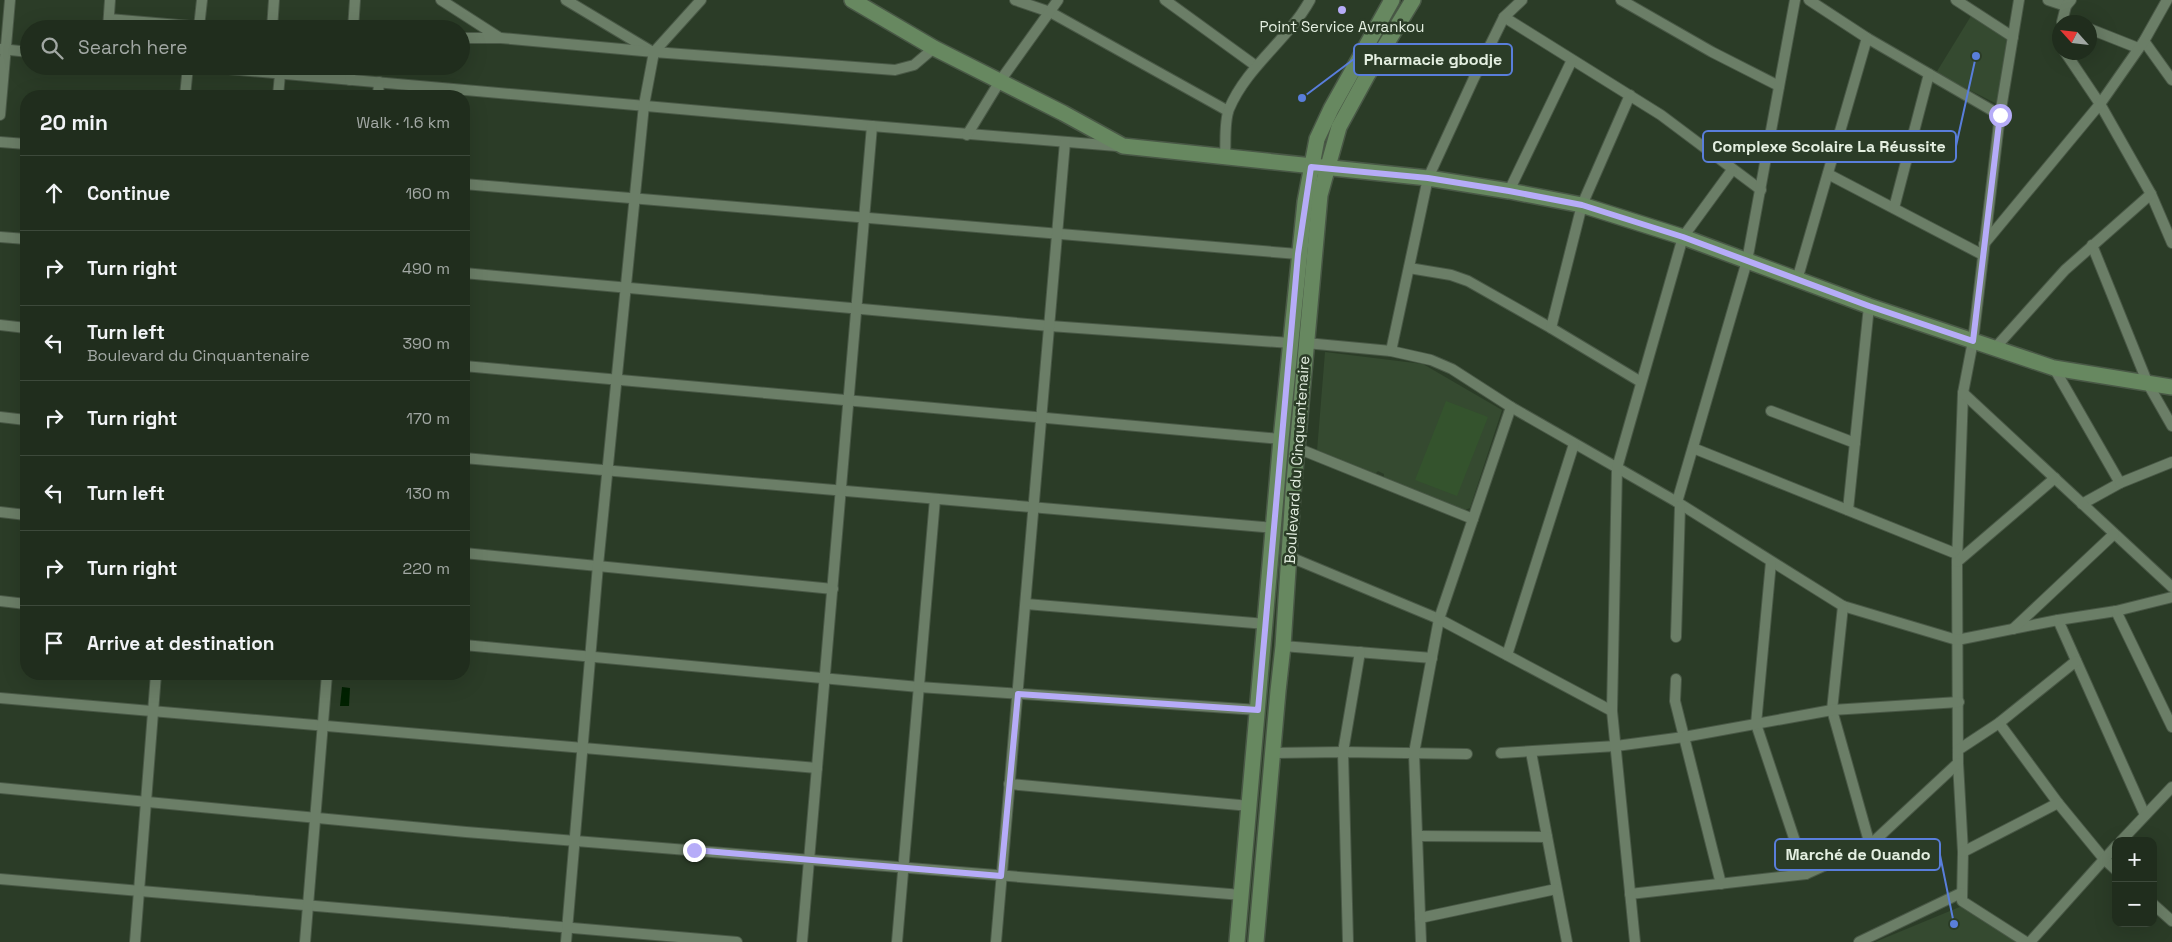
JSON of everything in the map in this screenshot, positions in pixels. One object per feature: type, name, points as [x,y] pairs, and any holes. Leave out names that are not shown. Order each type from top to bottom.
[{"type":"main road","points":[[852,0],[934,48],[1123,146],[1225,156],[1326,169],[1428,178],[1582,205],[1683,237],[1869,306],[2054,368],[2172,387]]},
{"type":"main road","name":"Boulevard du Cinquantenaire","points":[[1256,942],[1283,646],[1297,448],[1298,254],[1317,139],[1331,109],[1392,0]]},
{"type":"main road","name":"Boulevard du Cinquantenaire","points":[[1237,942],[1281,439],[1299,343],[1326,169],[1349,107],[1413,0]]},
{"type":"street","points":[[0,114],[3,49],[10,0]]},
{"type":"street","points":[[108,20],[110,0]]},
{"type":"street","points":[[200,20],[202,0]]},
{"type":"street","points":[[273,20],[274,0]]},
{"type":"street","points":[[354,20],[355,0]]},
{"type":"street","points":[[441,0],[501,38]]},
{"type":"street","points":[[566,0],[654,52]]},
{"type":"street","points":[[566,942],[598,565],[644,105],[654,52],[701,0]]},
{"type":"street","points":[[1015,0],[1050,12],[1228,111]]},
{"type":"street","points":[[967,134],[1000,81],[1058,0]]},
{"type":"street","points":[[1165,0],[1256,66]]},
{"type":"street","points":[[1225,156],[1228,111],[1244,82],[1300,17],[1310,0]]},
{"type":"street","points":[[1391,351],[1428,178],[1504,17],[1522,0]]},
{"type":"street","points":[[1621,0],[1712,52],[1779,86]]},
{"type":"street","points":[[1676,638],[1678,504],[1747,261],[1795,0]]},
{"type":"street","points":[[1809,0],[1867,38],[2000,115]]},
{"type":"street","points":[[1956,0],[2013,37]]},
{"type":"street","points":[[2019,0],[2000,115],[1973,341],[1963,393],[1957,558],[1957,640],[1958,763],[1964,852],[1962,901],[2026,942]]},
{"type":"street","points":[[2048,0],[2068,3],[2064,15]]},
{"type":"street","points":[[1984,244],[2100,104],[2141,45],[2167,0]]},
{"type":"street","points":[[1504,17],[1661,115],[1761,190]]},
{"type":"street","points":[[2097,30],[2141,45],[2172,80]]},
{"type":"street","points":[[470,38],[501,38],[654,52],[895,70],[914,65],[934,48]]},
{"type":"street","points":[[1797,280],[1867,38]]},
{"type":"street","points":[[3,49],[20,51]]},
{"type":"street","points":[[1509,191],[1572,60]]},
{"type":"street","points":[[2070,60],[2100,104],[2151,194],[2172,243]]},
{"type":"street","points":[[1894,208],[1929,74]]},
{"type":"street","points":[[186,90],[187,75]]},
{"type":"street","points":[[279,90],[280,75]]},
{"type":"street","points":[[292,75],[1123,146]]},
{"type":"street","points":[[350,75],[350,80]]},
{"type":"street","points":[[378,90],[379,82]]},
{"type":"street","points":[[1551,328],[1582,205],[1630,95]]},
{"type":"street","points":[[802,942],[872,126]]},
{"type":"street","points":[[0,142],[20,144]]},
{"type":"street","points":[[996,942],[1008,784],[1043,417],[1065,142]]},
{"type":"street","points":[[1635,942],[1612,711],[1617,468],[1683,237],[1732,170]]},
{"type":"street","points":[[1828,174],[1983,255]]},
{"type":"street","points":[[470,185],[864,216],[1298,254]]},
{"type":"street","points":[[1995,348],[2040,296],[2092,245],[2151,194]]},
{"type":"street","points":[[0,237],[20,239]]},
{"type":"street","points":[[2092,245],[2148,384],[2172,426]]},
{"type":"street","points":[[1409,268],[1451,275],[1468,281],[1642,382]]},
{"type":"street","points":[[470,274],[856,310],[1391,351],[1431,360],[1452,369],[1511,407],[1678,504],[1843,606],[1957,640],[2012,631],[2058,620],[2116,611],[2172,597]]},
{"type":"street","points":[[1848,510],[1869,306]]},
{"type":"street","points":[[0,325],[20,327]]},
{"type":"street","points":[[470,367],[1281,439]]},
{"type":"street","points":[[2054,368],[2120,482]]},
{"type":"street","points":[[1963,393],[2172,587]]},
{"type":"street","points":[[1421,942],[1414,753],[1439,619],[1511,407]]},
{"type":"street","points":[[1770,411],[1855,443]]},
{"type":"street","points":[[0,418],[20,420]]},
{"type":"street","points":[[1507,655],[1574,444]]},
{"type":"street","points":[[1297,448],[1473,519]]},
{"type":"street","points":[[1693,448],[1848,510],[1957,558]]},
{"type":"street","points":[[470,458],[1274,528]]},
{"type":"street","points":[[2082,504],[2120,482],[2172,462]]},
{"type":"street","points":[[1957,558],[2055,478]]},
{"type":"street","points":[[897,942],[935,499]]},
{"type":"street","points":[[0,512],[20,514]]},
{"type":"street","points":[[2012,631],[2114,534]]},
{"type":"street","points":[[470,554],[832,589]]},
{"type":"street","points":[[1290,557],[1439,619],[1612,711]]},
{"type":"street","points":[[1770,562],[1756,724],[1806,874]]},
{"type":"street","points":[[0,600],[20,603]]},
{"type":"street","points":[[1026,604],[1266,624]]},
{"type":"street","points":[[1843,606],[1832,710],[1870,845]]},
{"type":"street","points":[[2116,611],[2168,713],[2172,727]]},
{"type":"street","points":[[2058,620],[2145,815]]},
{"type":"street","points":[[470,646],[919,686],[1258,710]]},
{"type":"street","points":[[1283,646],[1432,658]]},
{"type":"street","points":[[1348,942],[1343,752],[1360,652]]},
{"type":"street","points":[[1958,750],[1999,723],[2076,661]]},
{"type":"street","points":[[1676,678],[1675,701],[1721,884]]},
{"type":"street","points":[[135,942],[156,680]]},
{"type":"street","points":[[305,942],[327,680]]},
{"type":"street","points":[[0,698],[817,768]]},
{"type":"street","points":[[1501,753],[1616,746],[1684,737],[1832,710],[1959,702]]},
{"type":"street","points":[[1999,723],[2058,802],[2112,866]]},
{"type":"street","points":[[1531,752],[1567,942]]},
{"type":"street","points":[[1272,753],[1467,754]]},
{"type":"street","points":[[1630,894],[1806,874],[1870,845],[1958,763]]},
{"type":"street","points":[[1008,784],[1250,806]]},
{"type":"street","points":[[2125,837],[2172,787]]},
{"type":"street","points":[[0,788],[576,841],[1242,895]]},
{"type":"street","points":[[1964,852],[2058,802]]},
{"type":"street","points":[[1418,836],[1547,837]]},
{"type":"street","points":[[2030,942],[2112,850]]},
{"type":"street","points":[[0,879],[737,942]]},
{"type":"street","points":[[1420,918],[1556,889]]},
{"type":"street","points":[[1859,942],[1961,893]]},
{"type":"street","points":[[2157,907],[2172,920]]},
{"type":"shaded area","points":[[1971,16],[2008,39],[1997,104],[1936,73]]},
{"type":"shaded area","points":[[1325,352],[1423,364],[1502,410],[1470,508],[1465,510],[1384,478],[1384,474],[1378,471],[1375,474],[1317,451]]},
{"type":"shaded area","points":[[1446,401],[1488,417],[1457,496],[1415,480]]},
{"type":"shaded area","points":[[342,687],[350,688],[349,706],[340,706]]},
{"type":"shaded area","points":[[1962,906],[2019,942],[1875,942]]},
{"type":"place","name":"Point Service Avrankou","points":[[1342,10]]},
{"type":"place","name":"Complexe Scolaire La Réussite","points":[[1976,56]]},
{"type":"place","name":"Pharmacie gbodje","points":[[1302,98]]},
{"type":"place","name":"Marché de Ouando","points":[[1954,924]]},
{"type":"route","points":[[694,850],[1001,876],[1008,784],[1018,694],[1258,710],[1298,254],[1311,167],[1428,178],[1582,205],[1683,237],[1869,306],[1973,341],[2000,115]]}]
